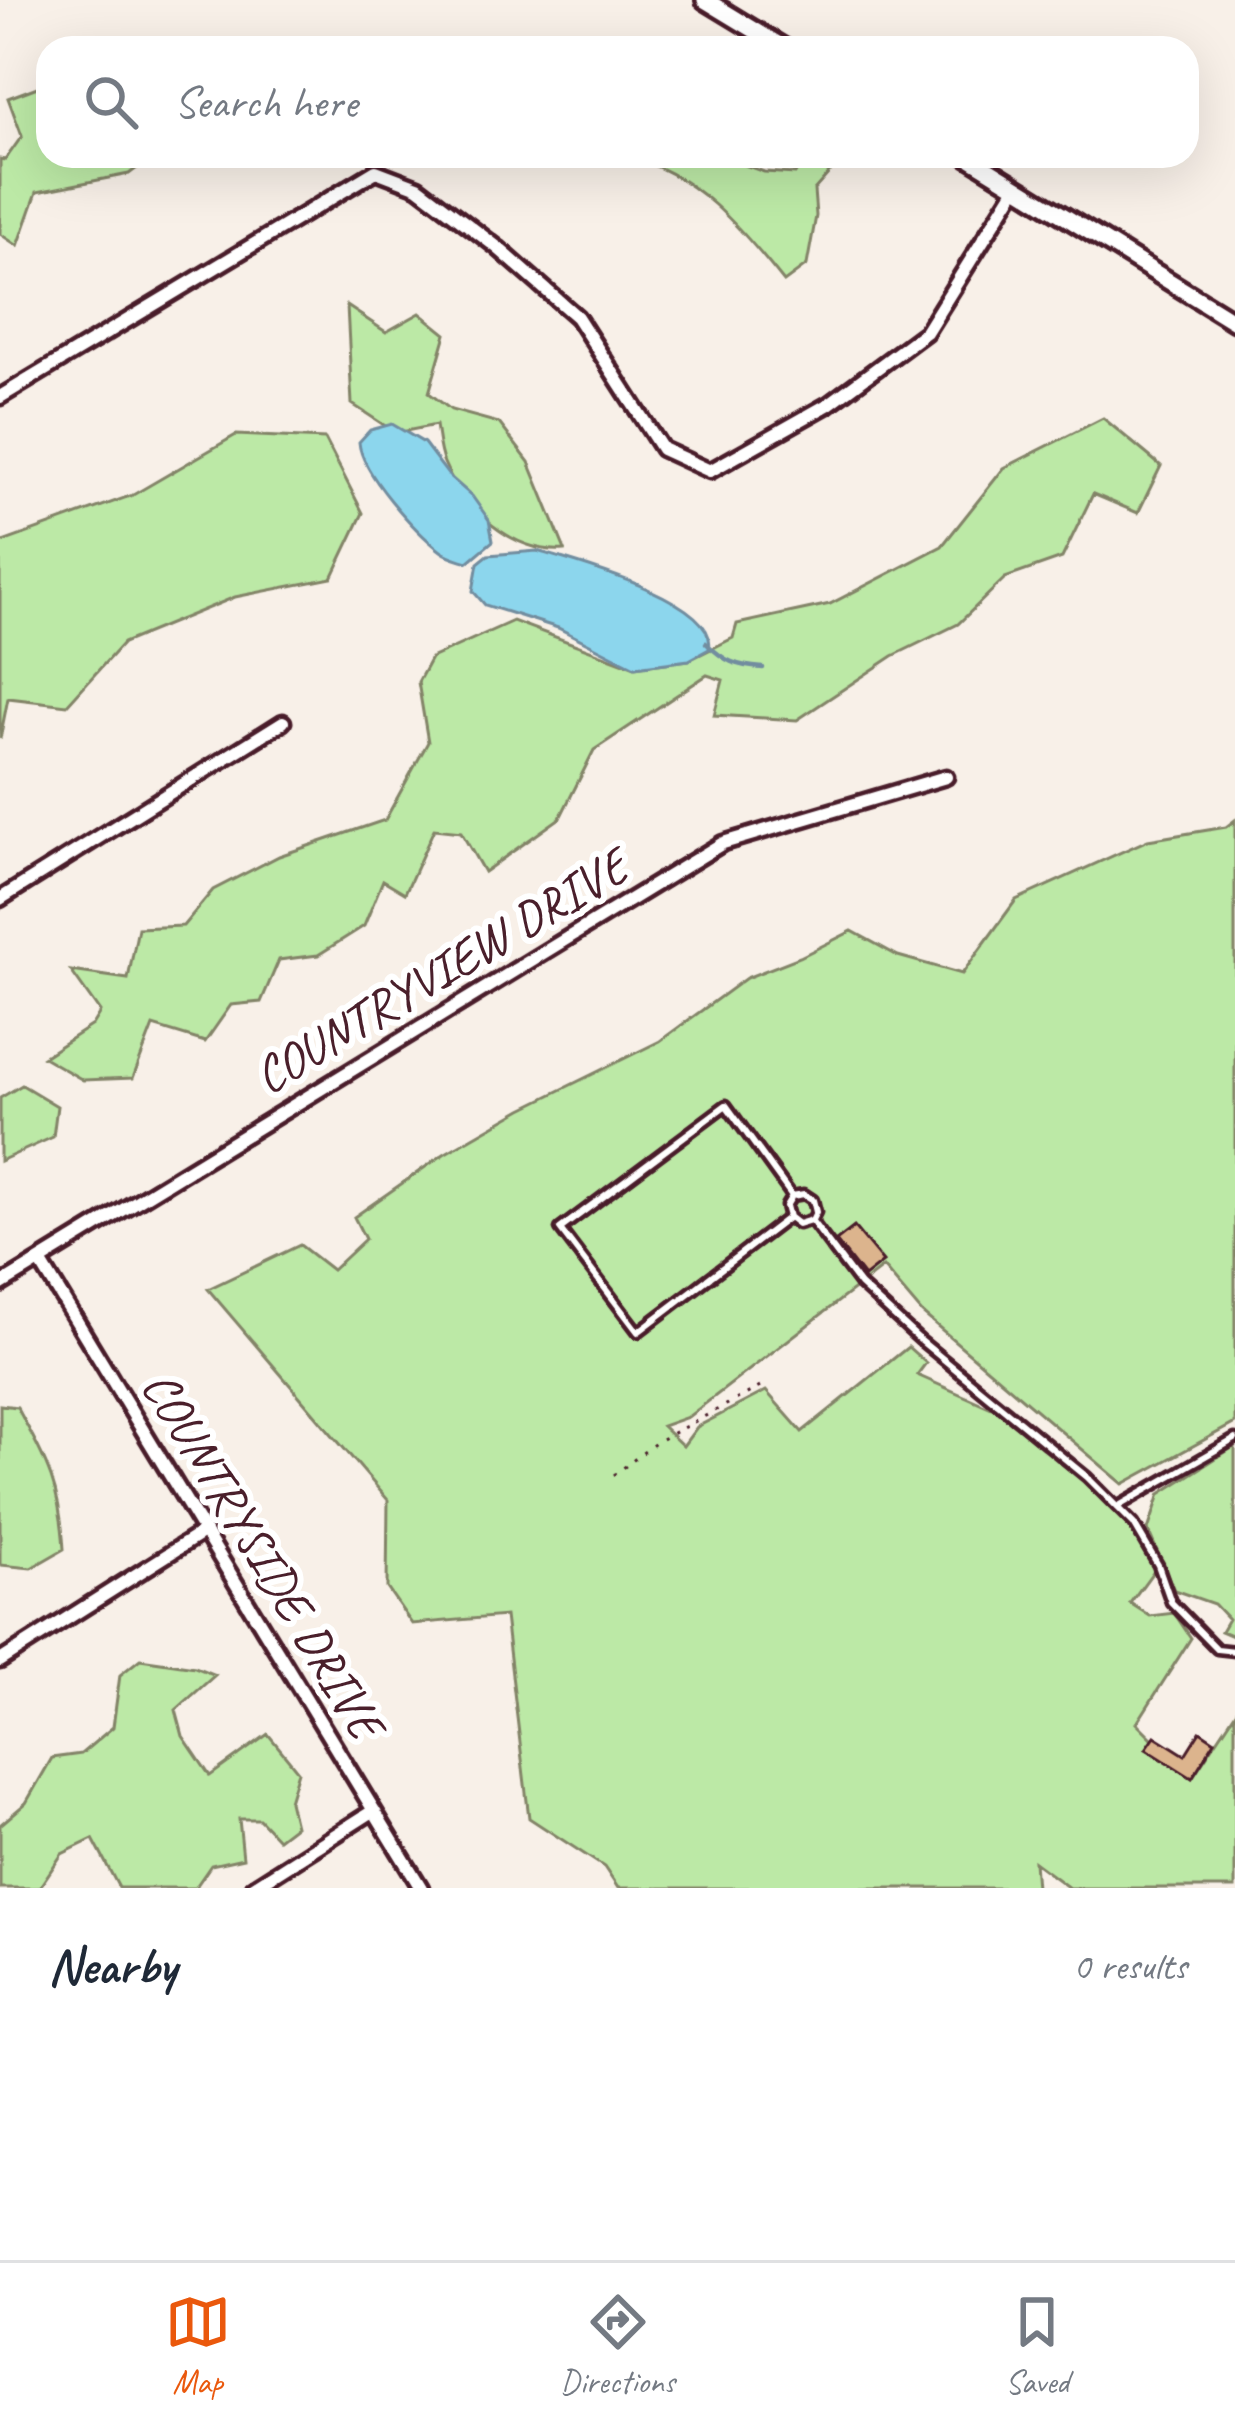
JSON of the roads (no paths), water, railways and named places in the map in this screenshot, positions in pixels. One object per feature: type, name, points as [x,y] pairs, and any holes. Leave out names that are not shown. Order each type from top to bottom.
[{"type":"street","points":[[714,3],[765,36]]},
{"type":"street","points":[[987,168],[1235,322]]},
{"type":"street","points":[[0,397],[376,171],[418,187],[577,316],[662,449],[710,470],[829,404],[926,332],[1017,186]]},
{"type":"street","points":[[0,899],[283,722]]},
{"type":"street","name":"COUNTRYVIEW DRIVE","points":[[0,1285],[723,843],[946,777]]},
{"type":"street","name":"COUNTRYSIDE DRIVE","points":[[40,1261],[421,1888]]},
{"type":"street","points":[[0,1661],[205,1532]]},
{"type":"street","points":[[252,1888],[373,1811]]},
{"type":"lane","points":[[789,1217],[638,1333],[560,1229],[726,1105],[792,1196]]},
{"type":"lane","points":[[792,1196],[814,1200],[812,1220],[798,1224],[789,1217],[786,1206],[792,1196]]},
{"type":"lane","points":[[812,1220],[860,1285],[1087,1477],[1134,1524],[1158,1565],[1171,1602],[1217,1649],[1235,1652]]},
{"type":"lane","points":[[1117,1507],[1235,1438]]},
{"type":"water","points":[[392,424],[424,443],[489,520],[493,541],[468,562],[430,542],[391,501],[369,469],[359,442],[370,430]]},
{"type":"water","points":[[537,551],[611,574],[670,600],[707,631],[709,649],[689,660],[635,667],[558,628],[485,605],[473,591],[478,563],[488,555]]},
{"type":"waterway","points":[[706,643],[732,662],[763,668]]}]
